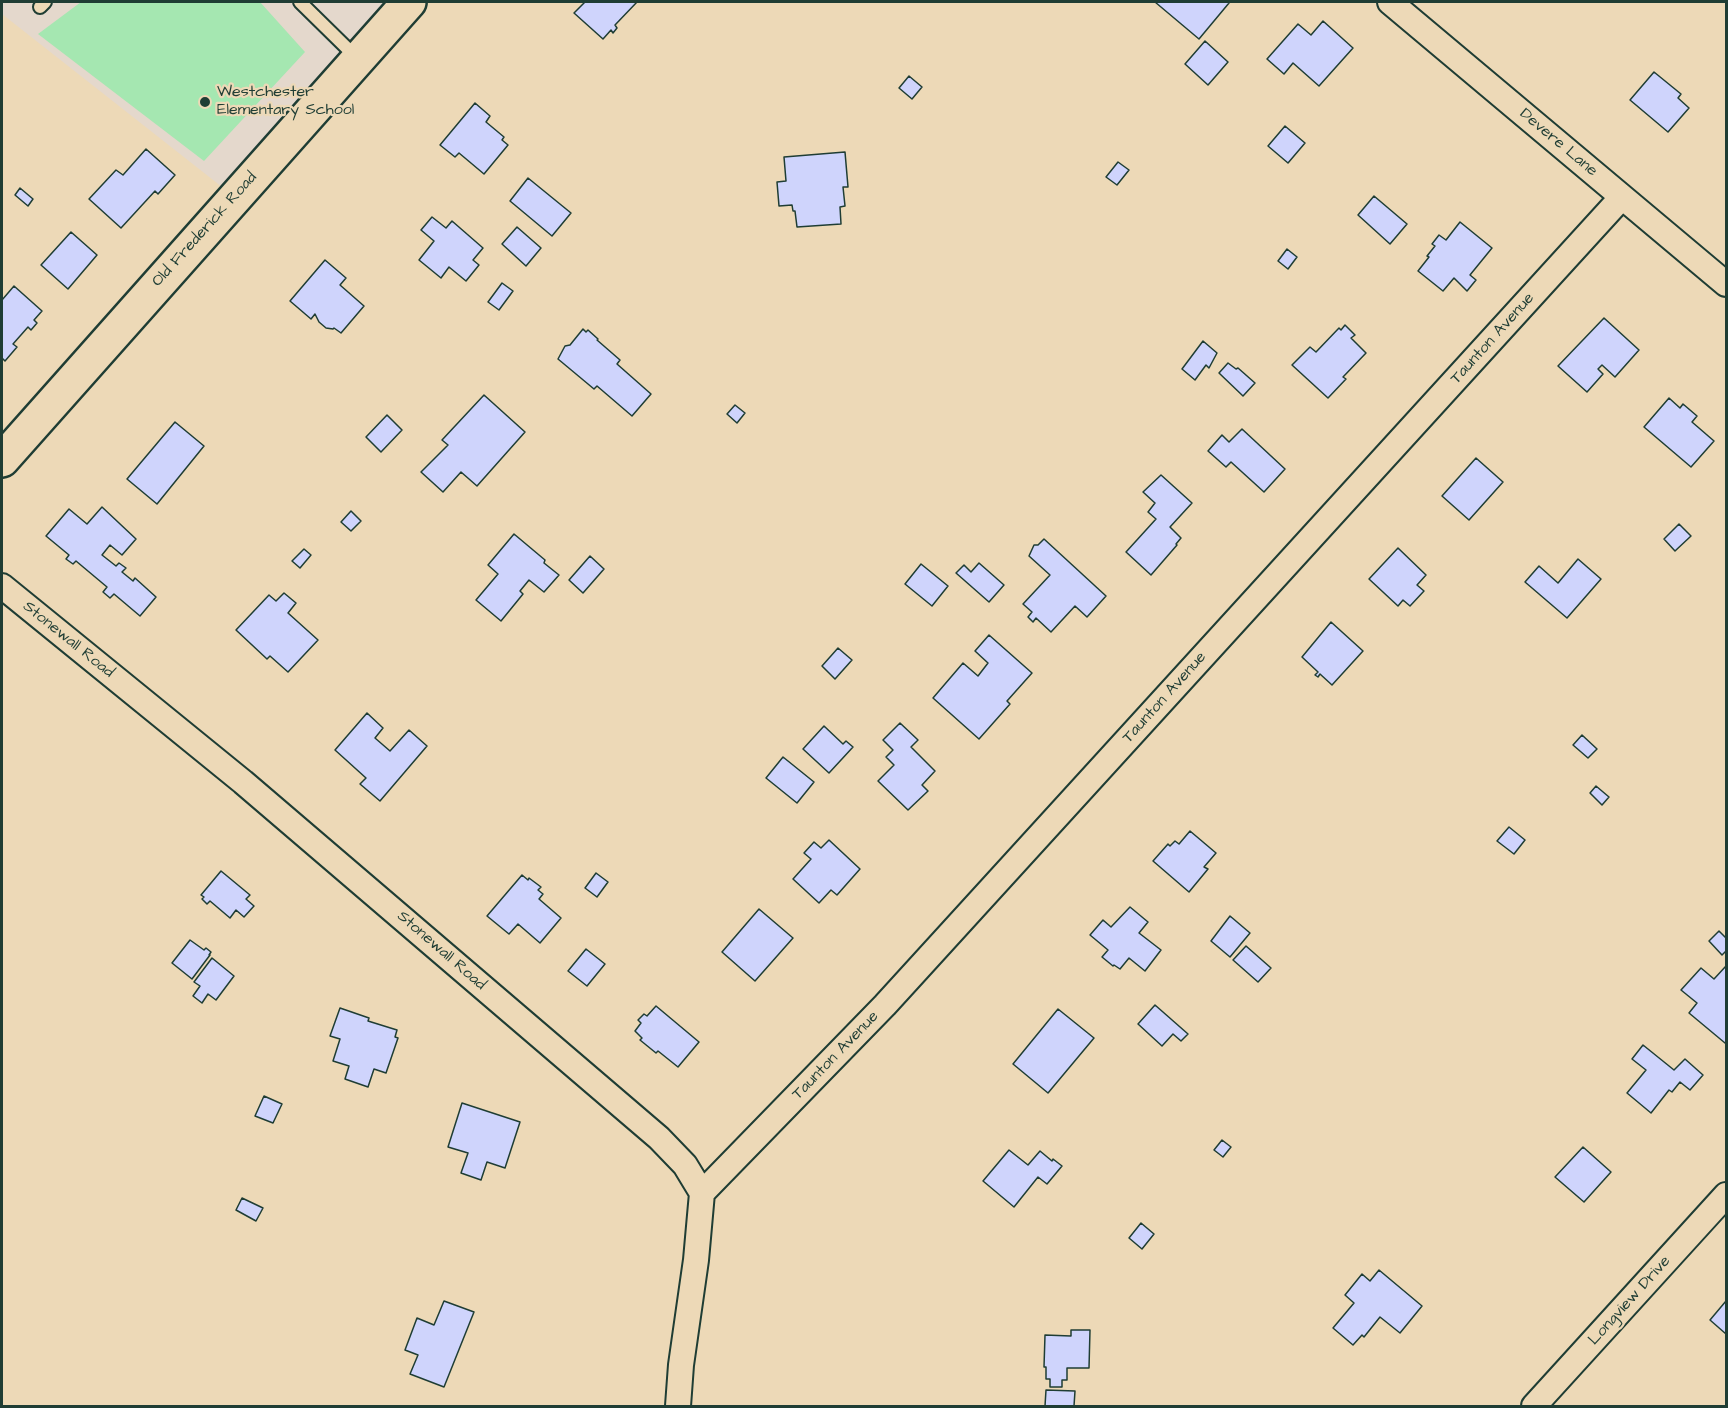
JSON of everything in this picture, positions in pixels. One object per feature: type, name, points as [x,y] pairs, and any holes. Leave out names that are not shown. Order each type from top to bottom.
[{"type":"street","name":"Old Frederick Road","points":[[2,460],[409,2]]},
{"type":"street","name":"Devere Lane","points":[[1390,2],[1726,284]]},
{"type":"street","name":"Taunton Avenue","points":[[702,1193],[893,997],[1622,197]]},
{"type":"street","name":"Stonewall Road","points":[[2,586],[243,782],[659,1138],[685,1165],[702,1193]]},
{"type":"street","points":[[678,1407],[702,1193]]},
{"type":"street","name":"Longview Drive","points":[[1534,1407],[1726,1195]]},
{"type":"lane","points":[[300,2],[358,59]]},
{"type":"shaded area","name":"Westchester Elementary School","points":[[2,2],[387,2],[222,187],[2,14]]},
{"type":"green space","name":"Westchester Elementary School","points":[[81,2],[260,2],[305,52],[204,161],[38,34]]},
{"type":"building","points":[[585,2],[637,2],[615,25],[617,28],[613,33],[611,30],[603,39],[574,13]]},
{"type":"building","points":[[1155,2],[1228,2],[1229,3],[1199,39]]},
{"type":"building","points":[[1323,21],[1353,48],[1319,86],[1293,63],[1284,74],[1267,59],[1298,24],[1311,35]]},
{"type":"building","points":[[1205,41],[1228,62],[1208,85],[1185,64]]},
{"type":"building","points":[[1654,72],[1681,94],[1678,98],[1689,108],[1668,132],[1630,100]]},
{"type":"building","points":[[909,76],[922,87],[912,99],[899,88]]},
{"type":"building","points":[[475,103],[490,116],[486,122],[504,137],[502,140],[508,145],[484,174],[459,153],[455,157],[440,145]]},
{"type":"building","points":[[1285,126],[1305,143],[1288,163],[1268,146]]},
{"type":"building","points":[[146,149],[175,175],[158,194],[155,191],[121,228],[89,199],[116,170],[123,175]]},
{"type":"building","points":[[845,152],[848,187],[843,187],[845,206],[840,207],[841,224],[797,227],[792,205],[779,206],[777,182],[786,181],[784,157]]},
{"type":"building","points":[[1118,162],[1129,170],[1117,185],[1106,177]]},
{"type":"building","points":[[528,178],[571,213],[552,236],[510,201]]},
{"type":"building","points":[[20,188],[33,199],[28,206],[15,195]]},
{"type":"building","points":[[1374,196],[1407,224],[1390,244],[1358,215]]},
{"type":"building","points":[[432,217],[446,228],[452,221],[483,248],[473,260],[479,265],[466,281],[449,267],[441,278],[419,260],[434,241],[421,230]]},
{"type":"building","points":[[1460,222],[1492,248],[1470,275],[1476,280],[1467,291],[1454,278],[1443,291],[1418,271],[1429,257],[1427,256],[1435,246],[1432,244],[1439,235],[1446,240]]},
{"type":"building","points":[[517,227],[541,248],[526,266],[502,244]]},
{"type":"building","points":[[71,232],[97,255],[68,289],[41,265]]},
{"type":"building","points":[[1287,249],[1297,257],[1288,269],[1278,261]]},
{"type":"building","points":[[325,260],[346,278],[340,285],[364,306],[341,333],[334,328],[326,328],[315,314],[311,319],[290,301]]},
{"type":"building","points":[[502,283],[513,291],[499,310],[488,302]]},
{"type":"building","points":[[14,286],[42,311],[34,320],[37,323],[31,330],[28,327],[13,344],[17,347],[5,361],[2,358],[2,300]]},
{"type":"building","points":[[1604,318],[1639,350],[1615,377],[1602,365],[1598,369],[1603,374],[1587,392],[1558,366]]},
{"type":"building","points":[[1345,325],[1355,335],[1351,338],[1366,353],[1343,377],[1346,379],[1328,398],[1292,365],[1310,347],[1316,352],[1339,328],[1341,330]]},
{"type":"building","points":[[583,329],[586,332],[588,330],[620,360],[617,364],[651,394],[632,416],[597,386],[594,389],[558,359],[565,346],[570,345]]},
{"type":"building","points":[[1203,341],[1217,353],[1209,368],[1206,365],[1195,380],[1182,369]]},
{"type":"building","points":[[1228,363],[1238,368],[1255,383],[1243,396],[1219,373]]},
{"type":"building","points":[[484,395],[525,432],[477,486],[461,472],[443,492],[421,472],[448,445],[442,440]]},
{"type":"building","points":[[1669,398],[1680,408],[1683,404],[1697,416],[1692,422],[1714,441],[1691,467],[1644,427]]},
{"type":"building","points":[[735,405],[745,413],[737,423],[727,414]]},
{"type":"building","points":[[387,415],[402,430],[381,452],[366,437]]},
{"type":"building","points":[[175,422],[204,446],[157,504],[127,479]]},
{"type":"building","points":[[1242,429],[1285,469],[1264,492],[1231,462],[1226,467],[1208,451],[1222,435],[1229,442]]},
{"type":"building","points":[[1476,458],[1503,482],[1469,520],[1442,496]]},
{"type":"building","points":[[1161,475],[1192,503],[1170,527],[1181,538],[1151,575],[1126,552],[1156,519],[1148,512],[1155,503],[1143,492]]},
{"type":"building","points":[[102,507],[136,539],[122,555],[110,545],[102,555],[116,566],[119,563],[126,568],[122,572],[133,581],[135,578],[156,597],[140,616],[114,594],[110,598],[103,592],[107,587],[76,561],[73,564],[66,559],[69,555],[46,536],[69,509],[87,524]]},
{"type":"building","points":[[351,511],[361,521],[351,531],[341,522]]},
{"type":"building","points":[[1679,524],[1691,536],[1675,551],[1664,539]]},
{"type":"building","points":[[514,534],[559,575],[544,592],[529,580],[520,591],[523,594],[501,621],[476,600],[498,574],[488,565]]},
{"type":"building","points":[[1044,539],[1106,596],[1087,617],[1075,606],[1051,632],[1036,618],[1033,622],[1028,617],[1032,612],[1023,604],[1050,575],[1029,556],[1034,545],[1038,545]]},
{"type":"building","points":[[1398,548],[1426,575],[1417,585],[1424,591],[1410,606],[1403,600],[1398,606],[1369,579]]},
{"type":"building","points":[[304,549],[311,555],[300,568],[292,561]]},
{"type":"building","points":[[590,556],[604,569],[583,593],[569,580]]},
{"type":"building","points":[[1578,559],[1601,579],[1567,618],[1525,582],[1539,566],[1558,583]]},
{"type":"building","points":[[979,563],[1004,585],[989,602],[956,573],[964,565],[971,572]]},
{"type":"building","points":[[921,564],[948,586],[932,606],[905,584]]},
{"type":"building","points":[[284,593],[296,603],[288,613],[318,640],[288,672],[270,656],[267,659],[236,630],[269,595],[276,601]]},
{"type":"building","points":[[1331,622],[1363,651],[1332,685],[1320,674],[1318,677],[1315,675],[1318,672],[1302,657]]},
{"type":"building","points":[[989,635],[1032,673],[1007,701],[1010,704],[979,739],[933,698],[963,663],[978,676],[988,663],[975,651]]},
{"type":"building","points":[[838,648],[852,660],[835,679],[822,666]]},
{"type":"building","points":[[367,713],[383,728],[375,738],[390,751],[409,730],[427,746],[380,801],[360,784],[366,778],[335,750]]},
{"type":"building","points":[[900,723],[918,740],[911,747],[935,771],[922,785],[928,791],[908,810],[878,781],[894,765],[886,757],[893,750],[883,740]]},
{"type":"building","points":[[824,726],[843,744],[846,741],[853,747],[829,773],[803,749]]},
{"type":"building","points":[[1582,735],[1597,749],[1588,758],[1573,745]]},
{"type":"building","points":[[783,757],[814,782],[797,803],[766,778]]},
{"type":"building","points":[[1596,786],[1609,797],[1602,805],[1590,793]]},
{"type":"building","points":[[1509,827],[1525,840],[1514,854],[1497,841]]},
{"type":"building","points":[[1190,831],[1216,853],[1204,867],[1208,869],[1189,892],[1153,861],[1168,844],[1170,846],[1175,841],[1179,844]]},
{"type":"building","points":[[829,840],[860,869],[837,895],[831,890],[819,903],[793,879],[811,859],[804,853],[814,842],[821,848]]},
{"type":"building","points":[[221,871],[250,895],[246,899],[254,906],[244,917],[236,910],[230,918],[210,901],[207,904],[202,899],[204,897],[201,895]]},
{"type":"building","points":[[596,873],[608,882],[597,897],[585,888]]},
{"type":"building","points":[[522,875],[541,887],[538,890],[543,894],[539,899],[561,918],[540,943],[518,924],[509,934],[487,916]]},
{"type":"building","points":[[1130,907],[1148,922],[1139,933],[1161,950],[1145,971],[1129,958],[1120,969],[1113,966],[1102,957],[1108,950],[1090,935],[1103,920],[1111,927]]},
{"type":"building","points":[[759,909],[793,938],[755,981],[722,952]]},
{"type":"building","points":[[1230,916],[1250,933],[1230,957],[1211,941]]},
{"type":"building","points":[[1719,931],[1726,938],[1726,951],[1722,955],[1709,941]]},
{"type":"building","points":[[190,940],[211,952],[192,979],[172,963]]},
{"type":"building","points":[[1246,946],[1271,968],[1258,982],[1233,960]]},
{"type":"building","points":[[586,949],[605,964],[587,986],[568,971]]},
{"type":"building","points":[[212,958],[234,976],[216,1000],[208,994],[202,1003],[193,996],[200,986],[194,982]]},
{"type":"building","points":[[1726,966],[1725,1043],[1689,1013],[1697,1003],[1681,990],[1701,968],[1714,979]]},
{"type":"building","points":[[1155,1005],[1188,1034],[1181,1041],[1173,1034],[1162,1046],[1138,1024]]},
{"type":"building","points":[[656,1006],[699,1042],[678,1067],[640,1040],[642,1038],[635,1031],[641,1023],[638,1020],[644,1014],[647,1016]]},
{"type":"building","points":[[340,1008],[369,1018],[368,1021],[397,1030],[395,1037],[398,1038],[386,1073],[374,1069],[368,1087],[345,1079],[349,1066],[333,1061],[340,1039],[330,1036]]},
{"type":"building","points":[[1058,1009],[1094,1038],[1048,1093],[1013,1064]]},
{"type":"building","points":[[1643,1045],[1674,1070],[1685,1059],[1703,1075],[1690,1090],[1680,1082],[1672,1092],[1669,1090],[1651,1113],[1627,1093],[1646,1070],[1632,1059]]},
{"type":"building","points":[[264,1096],[282,1104],[273,1123],[255,1116]]},
{"type":"building","points":[[462,1103],[520,1122],[505,1168],[487,1162],[481,1180],[461,1173],[468,1153],[448,1147]]},
{"type":"building","points":[[1222,1140],[1231,1147],[1223,1157],[1214,1150]]},
{"type":"building","points":[[1583,1147],[1611,1172],[1584,1202],[1555,1177]]},
{"type":"building","points":[[1009,1150],[1028,1165],[1040,1151],[1062,1166],[1047,1184],[1038,1177],[1014,1207],[983,1181]]},
{"type":"building","points":[[242,1198],[263,1208],[256,1221],[236,1210]]},
{"type":"building","points":[[1141,1223],[1154,1234],[1142,1249],[1129,1238]]},
{"type":"building","points":[[1379,1270],[1422,1306],[1400,1333],[1380,1317],[1364,1337],[1362,1335],[1353,1345],[1333,1328],[1354,1303],[1345,1295],[1362,1274],[1370,1281]]},
{"type":"building","points":[[444,1301],[474,1312],[444,1387],[410,1374],[418,1355],[405,1350],[417,1318],[434,1325]]},
{"type":"building","points":[[1726,1301],[1726,1334],[1710,1320]]},
{"type":"building","points":[[1071,1330],[1090,1330],[1089,1368],[1067,1368],[1067,1380],[1062,1380],[1062,1387],[1050,1387],[1050,1379],[1046,1379],[1046,1367],[1044,1367],[1045,1335],[1071,1336]]},
{"type":"building","points":[[1046,1390],[1075,1391],[1074,1406],[1045,1406]]},
{"type":"place","name":"Westchester Elementary School","points":[[205,102]]}]
